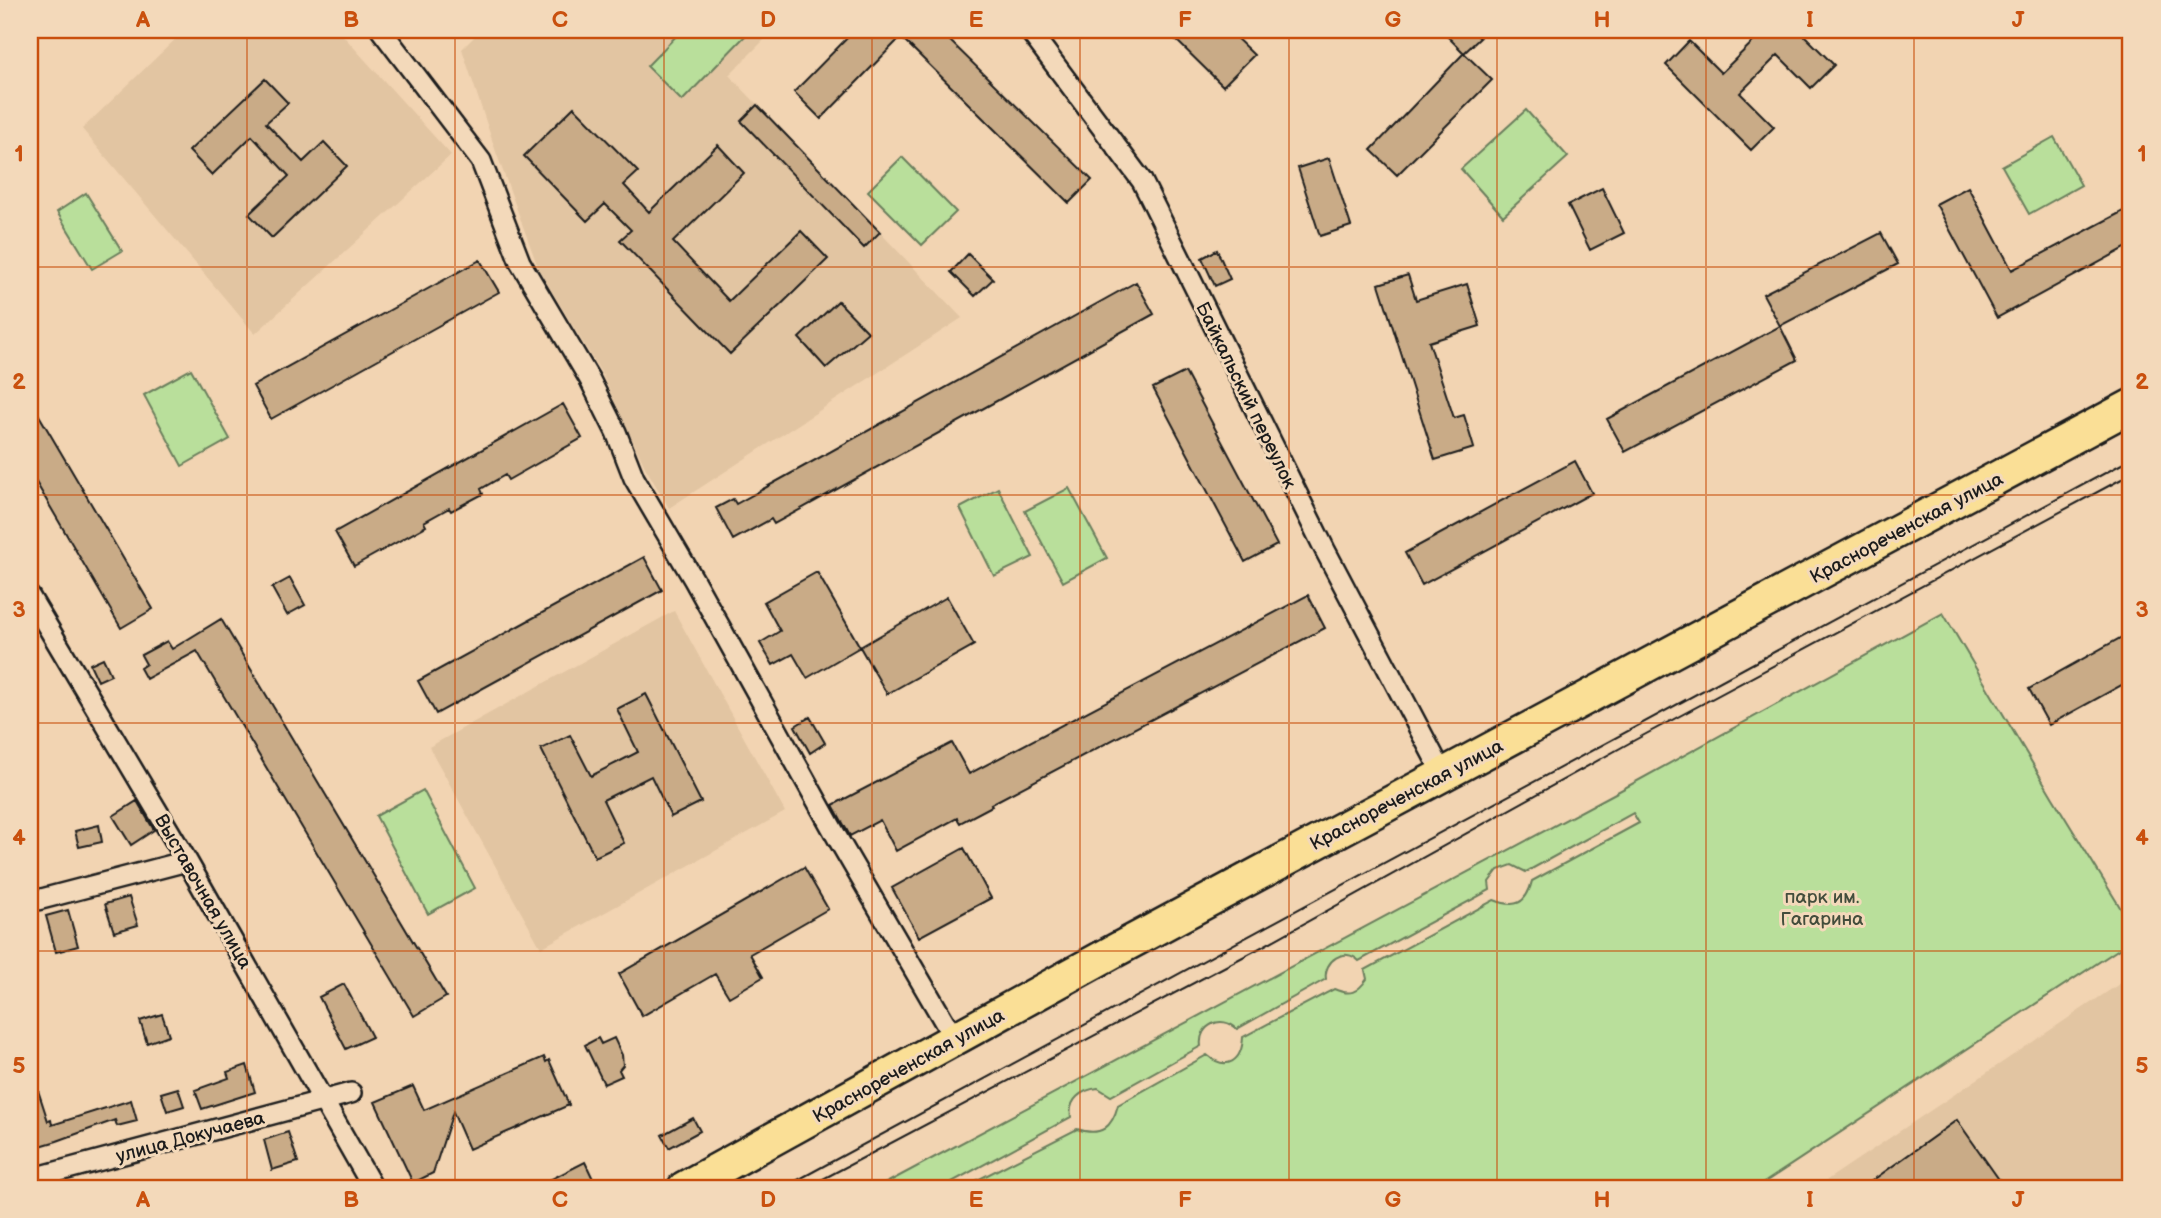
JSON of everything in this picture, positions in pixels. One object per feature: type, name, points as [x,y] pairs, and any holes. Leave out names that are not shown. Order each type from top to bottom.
[{"type":"main road","name":"Краснореченская улица","points":[[684,1188],[1116,950],[2131,406]]},
{"type":"street","points":[[381,30],[481,160],[520,262],[590,380],[616,432],[634,478],[955,1040]]},
{"type":"street","name":"Байкальский переулок","points":[[1030,30],[1142,181],[1318,538],[1443,774]]},
{"type":"street","name":"Выставочная улица","points":[[30,597],[187,862],[373,1188]]},
{"type":"street","points":[[30,902],[187,862]]},
{"type":"street","name":"улица Докучаева","points":[[30,1179],[351,1093]]},
{"type":"shaded area","points":[[185,30],[338,30],[451,155],[255,334],[82,129]]},
{"type":"shaded area","points":[[481,30],[774,30],[729,75],[962,318],[669,508],[645,467],[602,374],[539,270],[462,49]]},
{"type":"shaded area","points":[[674,611],[785,812],[541,948],[429,747]]},
{"type":"shaded area","points":[[2131,976],[2131,1188],[1815,1188]]},
{"type":"green space","points":[[682,30],[739,30],[745,36],[682,101],[647,66]]},
{"type":"green space","points":[[1526,110],[1568,157],[1503,216],[1461,169]]},
{"type":"green space","points":[[2054,137],[2081,185],[2029,214],[2002,166]]},
{"type":"green space","points":[[902,157],[956,212],[922,245],[868,191]]},
{"type":"green space","points":[[86,193],[122,251],[92,269],[57,212]]},
{"type":"green space","points":[[191,369],[230,439],[182,466],[144,395]]},
{"type":"green space","points":[[998,488],[1033,557],[994,576],[960,508]]},
{"type":"green space","points":[[1069,488],[1107,558],[1063,582],[1025,511]]},
{"type":"green space","name":"парк им. Гагарина","points":[[1943,613],[2131,925],[2131,941],[1756,1188],[962,1188],[1077,1129],[1093,1132],[1104,1129],[1112,1120],[1118,1105],[1207,1055],[1221,1063],[1232,1061],[1240,1052],[1243,1037],[1334,989],[1349,993],[1356,990],[1367,979],[1365,970],[1494,900],[1508,904],[1519,903],[1530,889],[1532,881],[1639,823],[1633,813],[1526,872],[1512,865],[1498,870],[1489,882],[1490,890],[1359,961],[1348,955],[1336,958],[1328,966],[1326,979],[1237,1029],[1225,1022],[1212,1024],[1203,1032],[1201,1046],[1111,1096],[1098,1088],[1082,1093],[1074,1100],[1071,1117],[941,1188],[920,1183],[911,1188],[877,1188],[1621,790]]},
{"type":"green space","points":[[423,790],[475,888],[428,914],[376,816]]},
{"type":"building","points":[[855,30],[939,30],[1092,180],[1069,203],[901,37],[821,119],[794,92]]},
{"type":"building","points":[[1166,30],[1228,30],[1254,55],[1223,86]]},
{"type":"building","points":[[1441,30],[1472,30],[1480,38],[1464,53]]},
{"type":"building","points":[[1765,30],[1799,30],[1834,65],[1811,88],[1778,55],[1740,93],[1774,127],[1751,150],[1666,65],[1689,41],[1721,73]]},
{"type":"building","points":[[1464,53],[1492,80],[1397,175],[1371,150]]},
{"type":"building","points":[[265,79],[288,103],[266,123],[303,162],[324,142],[347,166],[272,238],[249,214],[289,176],[252,136],[212,175],[189,151]]},
{"type":"building","points":[[757,105],[880,232],[864,248],[741,121]]},
{"type":"building","points":[[574,107],[638,172],[624,185],[649,212],[718,145],[744,173],[673,242],[729,301],[801,231],[828,259],[730,354],[620,240],[631,230],[605,204],[587,221],[524,156]]},
{"type":"building","points":[[1329,158],[1351,226],[1320,236],[1298,168]]},
{"type":"building","points":[[1968,187],[2012,270],[2131,207],[2131,245],[1997,318],[1936,204]]},
{"type":"building","points":[[1602,188],[1624,233],[1590,250],[1568,205]]},
{"type":"building","points":[[1881,233],[1898,264],[1780,326],[1763,294]]},
{"type":"building","points":[[1217,250],[1230,279],[1215,286],[1202,258]]},
{"type":"building","points":[[968,254],[993,279],[975,296],[951,272]]},
{"type":"building","points":[[480,260],[499,292],[271,419],[253,386]]},
{"type":"building","points":[[1408,275],[1416,300],[1467,284],[1480,326],[1429,342],[1454,418],[1464,415],[1474,448],[1435,460],[1379,284]]},
{"type":"building","points":[[1136,282],[1154,314],[774,524],[771,519],[733,540],[716,508],[733,499],[736,504]]},
{"type":"building","points":[[838,301],[868,332],[826,368],[799,338]]},
{"type":"building","points":[[1780,326],[1797,360],[1625,452],[1607,419]]},
{"type":"building","points":[[1185,372],[1277,545],[1245,562],[1153,388]]},
{"type":"building","points":[[30,400],[153,609],[121,628],[30,472]]},
{"type":"building","points":[[563,404],[582,438],[508,480],[505,475],[481,489],[483,494],[451,511],[449,508],[424,522],[426,526],[354,566],[335,532]]},
{"type":"building","points":[[1575,461],[1592,493],[1422,585],[1405,553]]},
{"type":"building","points":[[644,557],[662,590],[436,714],[418,681]]},
{"type":"building","points":[[817,572],[860,647],[807,678],[793,654],[773,665],[760,643],[780,631],[764,602]]},
{"type":"building","points":[[290,578],[305,605],[287,615],[272,588]]},
{"type":"building","points":[[1308,595],[1325,628],[991,804],[992,806],[960,823],[957,818],[896,851],[880,820],[850,836],[833,805],[952,743],[969,774]]},
{"type":"building","points":[[947,597],[974,645],[887,694],[860,647]]},
{"type":"building","points":[[221,619],[446,997],[414,1016],[197,651],[146,679],[140,668],[146,664],[141,655],[167,641],[172,649]]},
{"type":"building","points":[[2131,632],[2131,680],[2049,725],[2029,689]]},
{"type":"building","points":[[103,658],[111,675],[98,681],[90,664]]},
{"type":"building","points":[[646,694],[701,802],[671,817],[651,776],[603,800],[624,843],[595,857],[541,749],[570,735],[591,776],[638,752],[617,709]]},
{"type":"building","points":[[810,717],[825,743],[810,753],[795,726]]},
{"type":"building","points":[[137,801],[154,830],[131,845],[113,816]]},
{"type":"building","points":[[99,825],[102,842],[79,847],[75,831]]},
{"type":"building","points":[[964,848],[991,898],[919,937],[892,888]]},
{"type":"building","points":[[804,867],[828,909],[750,954],[763,977],[729,997],[715,974],[642,1016],[619,974]]},
{"type":"building","points":[[129,897],[138,925],[114,932],[105,904]]},
{"type":"building","points":[[68,910],[78,946],[56,952],[46,916]]},
{"type":"building","points":[[344,984],[372,1037],[346,1049],[319,997]]},
{"type":"building","points":[[162,1014],[169,1035],[147,1043],[140,1021]]},
{"type":"building","points":[[598,1038],[601,1044],[614,1038],[622,1055],[623,1065],[619,1070],[622,1076],[604,1084],[585,1045]]},
{"type":"building","points":[[544,1057],[546,1062],[549,1060],[569,1105],[469,1149],[453,1112],[433,1173],[413,1183],[375,1102],[413,1086],[424,1110]]},
{"type":"building","points":[[247,1065],[255,1092],[202,1109],[195,1090],[229,1078],[227,1072]]},
{"type":"building","points":[[33,1075],[48,1121],[51,1120],[52,1125],[131,1100],[137,1121],[117,1126],[115,1120],[30,1149],[30,1076]]},
{"type":"building","points":[[178,1088],[184,1106],[167,1111],[161,1093]]},
{"type":"building","points":[[693,1118],[700,1131],[669,1148],[662,1135]]},
{"type":"building","points":[[1957,1120],[2005,1188],[1862,1188]]},
{"type":"building","points":[[288,1132],[298,1162],[272,1170],[264,1140]]},
{"type":"building","points":[[585,1162],[594,1181],[580,1188],[534,1188]]},
{"type":"tram line","points":[[783,1188],[2131,459]]},
{"type":"tram line","points":[[806,1188],[1258,949],[1633,741],[2131,474]]}]
